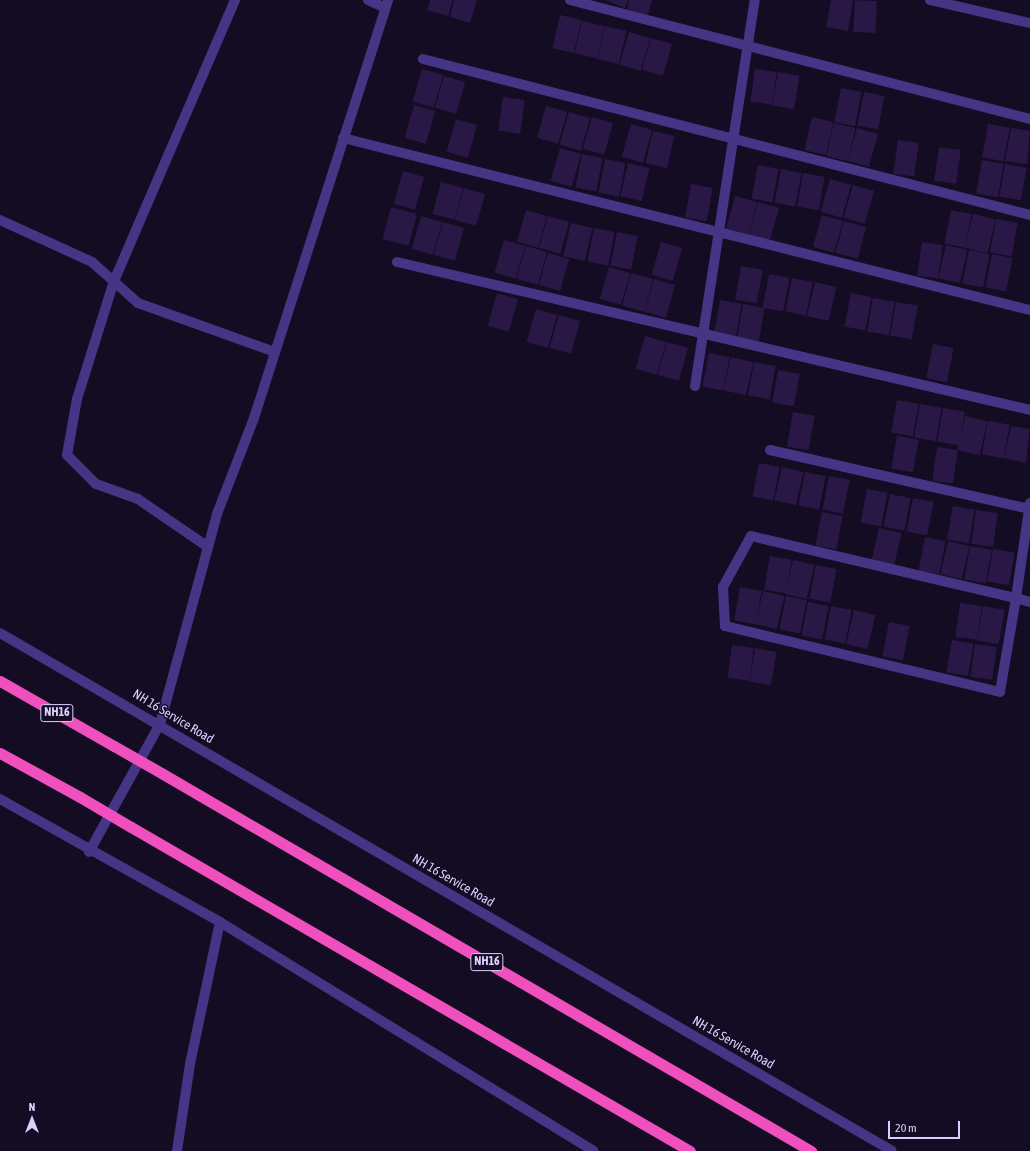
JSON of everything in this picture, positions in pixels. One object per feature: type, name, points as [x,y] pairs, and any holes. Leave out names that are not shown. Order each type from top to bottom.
[{"type":"highway","name":"NH16","points":[[0,681],[163,774],[811,1151]]},
{"type":"highway","points":[[0,752],[690,1151]]},
{"type":"street","points":[[208,547],[138,499],[96,484],[67,455],[77,399],[114,281],[235,0]]},
{"type":"street","points":[[90,852],[160,724],[208,547],[275,352],[387,4],[368,0]]},
{"type":"street","points":[[570,0],[1030,119]]},
{"type":"street","points":[[695,386],[755,0]]},
{"type":"street","points":[[930,0],[1030,23]]},
{"type":"street","points":[[424,59],[1030,215]]},
{"type":"street","points":[[343,138],[1030,310]]},
{"type":"street","points":[[0,220],[92,262],[138,303],[275,352]]},
{"type":"street","points":[[397,262],[1030,410]]},
{"type":"street","points":[[770,450],[1030,507],[1016,598],[1000,692],[725,626],[723,587],[751,536],[1016,598],[1030,602]]},
{"type":"street","name":"NH 16 Service Road","points":[[0,633],[160,724],[892,1151]]},
{"type":"street","points":[[0,799],[90,852],[220,922],[593,1151]]},
{"type":"street","points":[[177,1151],[190,1064],[220,922]]},
{"type":"building","points":[[430,0],[453,0],[448,16],[427,10]]},
{"type":"building","points":[[454,0],[477,0],[470,23],[450,17]]},
{"type":"building","points":[[605,0],[628,0],[625,8]]},
{"type":"building","points":[[629,0],[652,0],[648,15],[627,9]]},
{"type":"building","points":[[831,0],[853,0],[848,31],[826,27]]},
{"type":"building","points":[[855,0],[877,1],[875,33],[853,32]]},
{"type":"building","points":[[560,15],[581,20],[574,53],[552,48]]},
{"type":"building","points":[[582,21],[604,26],[597,58],[575,53]]},
{"type":"building","points":[[605,26],[626,31],[619,64],[597,59]]},
{"type":"building","points":[[629,32],[650,38],[641,71],[620,65]]},
{"type":"building","points":[[651,38],[672,44],[663,76],[642,70]]},
{"type":"building","points":[[422,69],[443,75],[434,108],[413,102]]},
{"type":"building","points":[[755,69],[777,72],[772,105],[750,102]]},
{"type":"building","points":[[778,72],[800,76],[794,109],[772,105]]},
{"type":"building","points":[[444,76],[465,82],[456,114],[435,108]]},
{"type":"building","points":[[841,88],[862,92],[855,126],[834,122]]},
{"type":"building","points":[[864,92],[885,96],[878,129],[858,125]]},
{"type":"building","points":[[503,97],[525,100],[520,134],[498,131]]},
{"type":"building","points":[[414,105],[435,111],[426,144],[405,138]]},
{"type":"building","points":[[546,106],[567,112],[558,144],[537,138]]},
{"type":"building","points":[[569,112],[590,118],[581,151],[560,145]]},
{"type":"building","points":[[592,117],[613,123],[604,155],[583,149]]},
{"type":"building","points":[[812,117],[833,122],[826,155],[804,150]]},
{"type":"building","points":[[456,119],[477,125],[468,158],[447,152]]},
{"type":"building","points":[[834,123],[855,128],[848,161],[826,156]]},
{"type":"building","points":[[631,124],[652,130],[643,163],[622,157]]},
{"type":"building","points":[[988,124],[1010,128],[1004,161],[982,157]]},
{"type":"building","points":[[857,128],[878,134],[869,167],[848,161]]},
{"type":"building","points":[[1011,128],[1030,131],[1027,164],[1005,161]]},
{"type":"building","points":[[653,131],[674,136],[667,168],[646,163]]},
{"type":"building","points":[[898,140],[919,143],[914,177],[893,174]]},
{"type":"building","points":[[939,147],[961,150],[956,184],[934,181]]},
{"type":"building","points":[[560,148],[581,154],[572,187],[551,181]]},
{"type":"building","points":[[582,154],[603,158],[596,191],[576,187]]},
{"type":"building","points":[[605,159],[626,163],[619,196],[599,192]]},
{"type":"building","points":[[982,160],[1004,164],[998,197],[976,193]]},
{"type":"building","points":[[628,163],[649,168],[642,201],[620,196]]},
{"type":"building","points":[[1005,164],[1027,168],[1021,200],[999,196]]},
{"type":"building","points":[[758,165],[779,169],[772,202],[752,198]]},
{"type":"building","points":[[781,169],[802,173],[795,206],[775,202]]},
{"type":"building","points":[[403,171],[424,177],[415,210],[394,204]]},
{"type":"building","points":[[803,173],[825,177],[819,210],[797,206]]},
{"type":"building","points":[[830,179],[851,185],[842,218],[821,212]]},
{"type":"building","points":[[441,182],[463,188],[455,220],[432,214]]},
{"type":"building","points":[[691,184],[713,188],[707,221],[685,217]]},
{"type":"building","points":[[853,185],[874,191],[865,224],[844,218]]},
{"type":"building","points":[[464,188],[485,194],[476,226],[455,220]]},
{"type":"building","points":[[735,196],[757,202],[748,235],[726,229]]},
{"type":"building","points":[[758,202],[779,208],[770,241],[749,235]]},
{"type":"building","points":[[391,207],[417,214],[409,246],[382,239]]},
{"type":"building","points":[[526,210],[547,216],[538,248],[517,242]]},
{"type":"building","points":[[951,210],[972,214],[965,247],[945,243]]},
{"type":"building","points":[[973,214],[995,219],[988,253],[965,248]]},
{"type":"building","points":[[822,215],[843,221],[834,253],[813,247]]},
{"type":"building","points":[[421,216],[442,222],[433,255],[412,249]]},
{"type":"building","points":[[548,216],[569,222],[560,254],[539,248]]},
{"type":"building","points":[[996,219],[1018,223],[1012,256],[990,252]]},
{"type":"building","points":[[844,221],[866,227],[858,259],[835,253]]},
{"type":"building","points":[[443,222],[464,228],[455,261],[434,255]]},
{"type":"building","points":[[571,223],[592,228],[585,261],[563,256]]},
{"type":"building","points":[[594,228],[615,232],[608,265],[588,261]]},
{"type":"building","points":[[617,232],[638,236],[631,269],[611,265]]},
{"type":"building","points":[[504,240],[525,246],[516,279],[495,273]]},
{"type":"building","points":[[661,242],[682,248],[673,281],[652,275]]},
{"type":"building","points":[[922,242],[943,245],[938,279],[917,276]]},
{"type":"building","points":[[946,245],[967,250],[960,283],[938,278]]},
{"type":"building","points":[[526,246],[547,252],[538,285],[517,279]]},
{"type":"building","points":[[969,250],[990,254],[983,287],[963,283]]},
{"type":"building","points":[[548,253],[569,259],[560,291],[539,285]]},
{"type":"building","points":[[992,254],[1013,258],[1006,291],[986,287]]},
{"type":"building","points":[[741,266],[763,270],[757,303],[735,299]]},
{"type":"building","points":[[609,267],[630,273],[621,305],[600,299]]},
{"type":"building","points":[[631,273],[653,279],[644,312],[622,306]]},
{"type":"building","points":[[769,274],[790,278],[783,311],[763,307]]},
{"type":"building","points":[[792,278],[813,282],[806,315],[786,311]]},
{"type":"building","points":[[654,279],[675,285],[666,318],[645,312]]},
{"type":"building","points":[[815,282],[836,287],[829,321],[807,316]]},
{"type":"building","points":[[497,293],[518,299],[509,332],[488,326]]},
{"type":"building","points":[[851,293],[872,297],[865,330],[845,326]]},
{"type":"building","points":[[873,298],[895,302],[889,335],[867,331]]},
{"type":"building","points":[[720,300],[742,304],[736,337],[714,333]]},
{"type":"building","points":[[896,302],[918,306],[912,339],[890,335]]},
{"type":"building","points":[[743,304],[765,308],[759,341],[737,337]]},
{"type":"building","points":[[536,309],[557,315],[548,348],[527,342]]},
{"type":"building","points":[[559,315],[580,321],[571,354],[550,348]]},
{"type":"building","points":[[645,336],[666,342],[657,375],[636,369]]},
{"type":"building","points":[[667,342],[688,348],[679,381],[658,375]]},
{"type":"building","points":[[933,344],[954,348],[947,382],[926,378]]},
{"type":"building","points":[[709,353],[730,357],[723,390],[703,386]]},
{"type":"building","points":[[731,357],[753,362],[746,395],[723,390]]},
{"type":"building","points":[[754,362],[776,366],[770,399],[748,395]]},
{"type":"building","points":[[778,370],[800,374],[794,406],[772,402]]},
{"type":"building","points":[[897,400],[919,404],[913,436],[891,432]]},
{"type":"building","points":[[920,404],[942,408],[936,441],[914,437]]},
{"type":"building","points":[[943,408],[965,412],[959,445],[937,441]]},
{"type":"building","points":[[793,412],[815,416],[809,450],[787,446]]},
{"type":"building","points":[[965,416],[987,421],[980,455],[957,450]]},
{"type":"building","points":[[988,421],[1010,425],[1004,458],[982,454]]},
{"type":"building","points":[[1011,426],[1030,429],[1026,463],[1004,458]]},
{"type":"building","points":[[897,436],[919,440],[913,472],[891,468]]},
{"type":"building","points":[[937,447],[958,450],[953,484],[932,481]]},
{"type":"building","points":[[759,463],[780,467],[773,500],[753,496]]},
{"type":"building","points":[[782,467],[803,472],[796,505],[774,500]]},
{"type":"building","points":[[805,472],[826,476],[819,509],[799,505]]},
{"type":"building","points":[[829,476],[850,480],[843,513],[823,509]]},
{"type":"building","points":[[867,489],[888,493],[881,526],[861,522]]},
{"type":"building","points":[[890,494],[911,498],[904,530],[884,526]]},
{"type":"building","points":[[913,498],[934,502],[927,535],[907,531]]},
{"type":"building","points":[[953,506],[975,510],[969,543],[947,539]]},
{"type":"building","points":[[976,510],[998,513],[993,547],[971,544]]},
{"type":"building","points":[[822,512],[843,516],[836,549],[816,545]]},
{"type":"building","points":[[879,528],[901,533],[894,567],[871,562]]},
{"type":"building","points":[[925,537],[946,541],[939,574],[919,570]]},
{"type":"building","points":[[948,541],[969,546],[962,579],[940,574]]},
{"type":"building","points":[[970,546],[992,550],[986,583],[964,579]]},
{"type":"building","points":[[993,549],[1015,553],[1009,585],[987,581]]},
{"type":"building","points":[[770,556],[792,560],[786,593],[764,589]]},
{"type":"building","points":[[793,560],[814,565],[807,599],[785,594]]},
{"type":"building","points":[[816,565],[837,569],[830,602],[810,598]]},
{"type":"building","points":[[740,587],[762,591],[756,624],[734,620]]},
{"type":"building","points":[[763,591],[784,596],[777,629],[755,624]]},
{"type":"building","points":[[786,596],[807,600],[800,633],[780,629]]},
{"type":"building","points":[[808,602],[829,606],[822,639],[802,635]]},
{"type":"building","points":[[960,603],[982,606],[977,640],[955,637]]},
{"type":"building","points":[[831,606],[852,610],[845,643],[825,639]]},
{"type":"building","points":[[983,606],[1005,610],[999,644],[977,640]]},
{"type":"building","points":[[854,610],[875,615],[868,649],[846,644]]},
{"type":"building","points":[[889,622],[910,626],[903,660],[882,656]]},
{"type":"building","points":[[952,640],[974,644],[968,676],[946,672]]},
{"type":"building","points":[[975,644],[997,647],[992,680],[970,677]]},
{"type":"building","points":[[732,645],[754,648],[749,681],[727,678]]},
{"type":"building","points":[[755,648],[777,652],[771,685],[749,681]]}]
